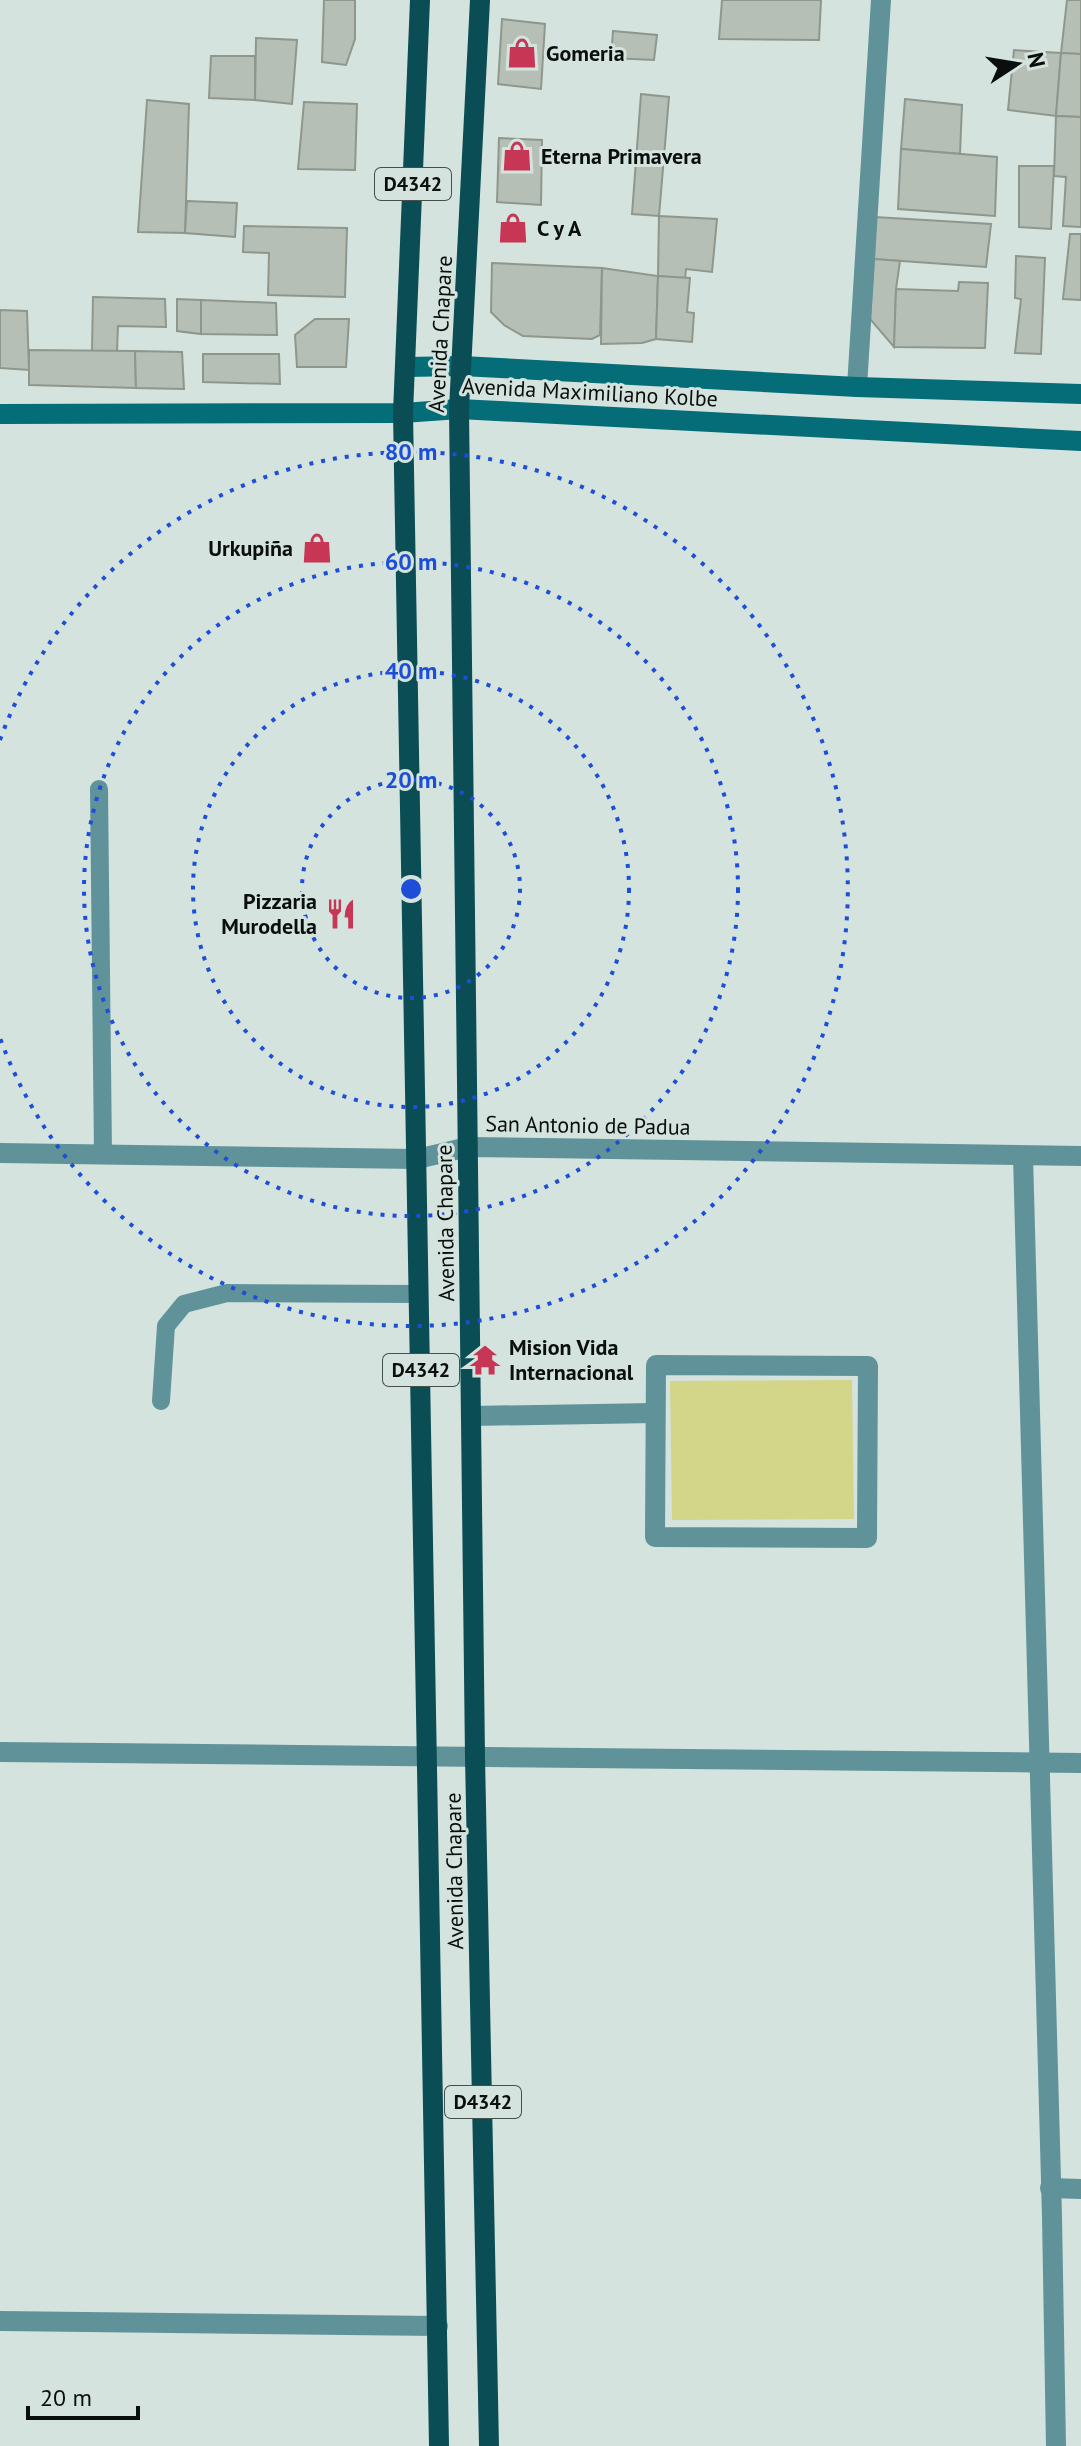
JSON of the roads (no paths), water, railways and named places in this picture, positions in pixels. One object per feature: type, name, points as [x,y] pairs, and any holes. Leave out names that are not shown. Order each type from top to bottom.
[{"type":"main road","name":"Avenida Chapare","points":[[420,0],[403,413],[439,2446]]},
{"type":"main road","name":"Avenida Chapare","points":[[480,0],[459,409],[475,1757],[489,2446]]},
{"type":"main road","name":"Avenida Maximiliano Kolbe","points":[[406,367],[462,366],[857,387],[1081,394]]},
{"type":"main road","name":"Avenida Maximiliano Kolbe","points":[[0,414],[403,413],[459,409],[1081,441]]},
{"type":"street","points":[[857,387],[881,0]]},
{"type":"street","name":"San Antonio de Padua","points":[[0,1153],[417,1159],[468,1147],[1081,1156]]},
{"type":"street","points":[[1023,1156],[1056,2446]]},
{"type":"street","points":[[656,1365],[868,1366],[867,1538],[655,1537],[655,1413],[656,1365]]},
{"type":"street","points":[[471,1416],[655,1413]]},
{"type":"street","points":[[0,1752],[1081,1763]]},
{"type":"street","points":[[1050,2188],[1081,2189]]},
{"type":"street","points":[[0,2321],[438,2326]]},
{"type":"lane","points":[[99,789],[103,1155]]},
{"type":"lane","points":[[161,1401],[166,1326],[184,1304],[227,1293],[419,1294]]},
{"type":"place","name":"Gomeria","points":[[522,53]]},
{"type":"place","name":"Eterna Primavera","points":[[517,156]]},
{"type":"place","name":"C y A","points":[[513,228]]},
{"type":"place","name":"Urkupiña","points":[[317,548]]},
{"type":"place","name":"Pizzaria Murodella","points":[[341,914]]},
{"type":"place","name":"Mision Vida Internacional","points":[[485,1360]]}]
